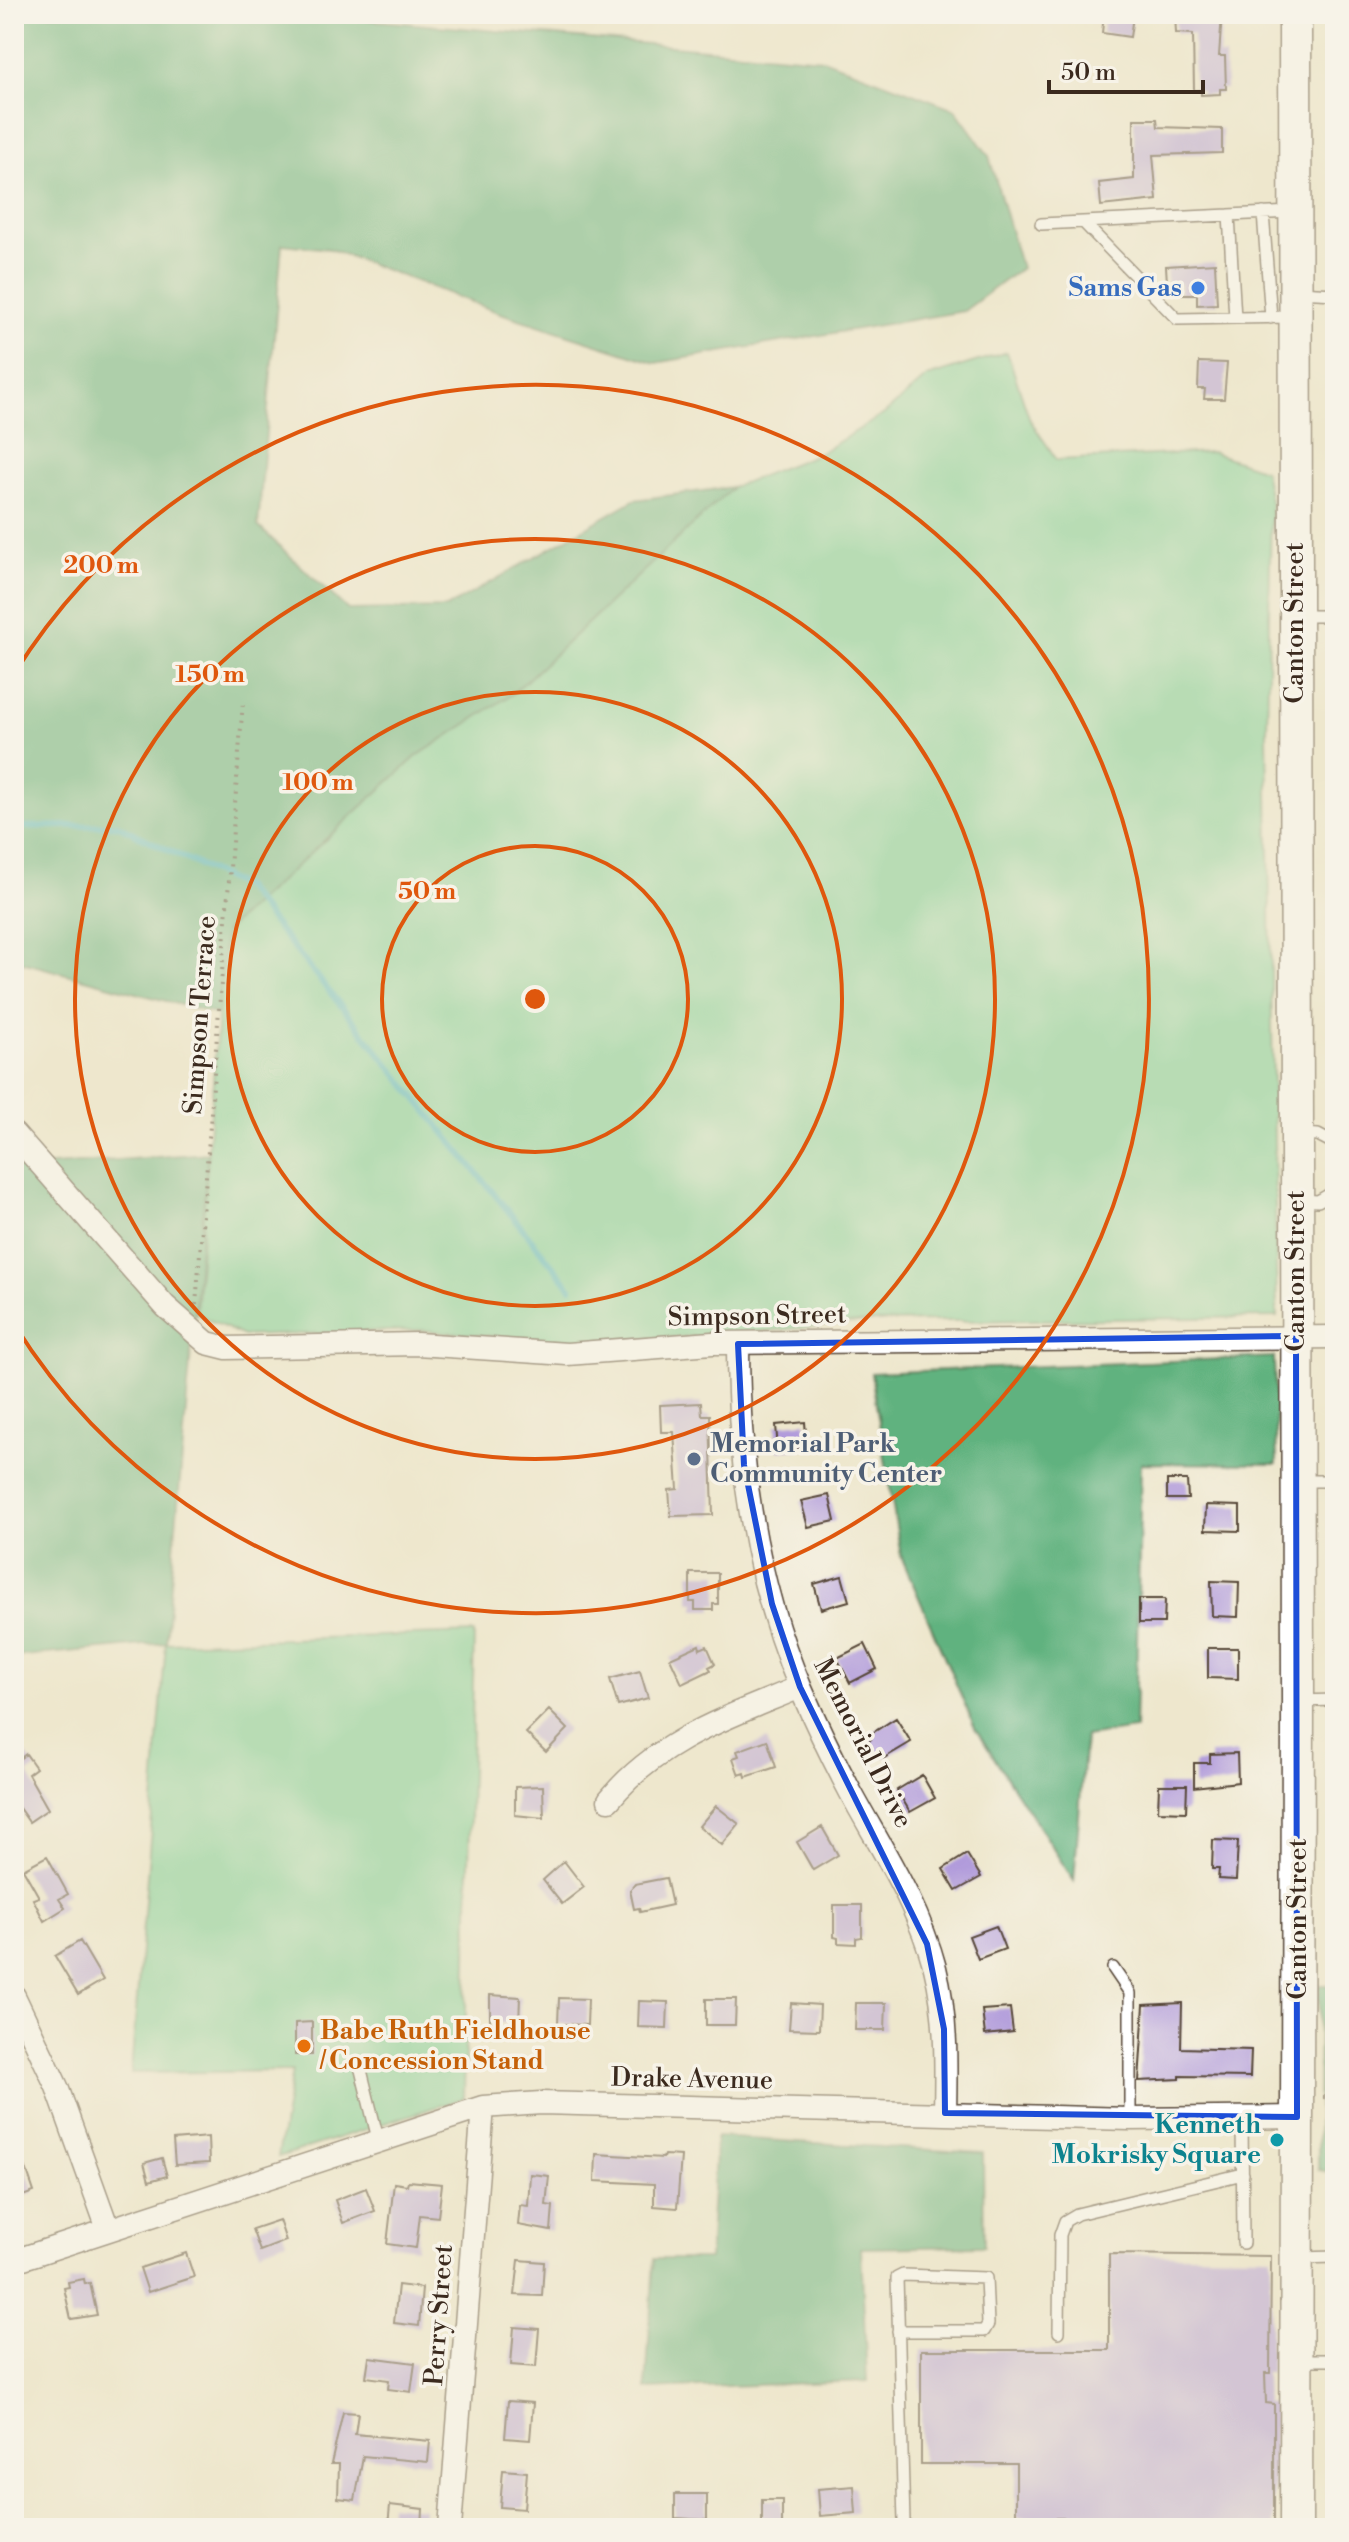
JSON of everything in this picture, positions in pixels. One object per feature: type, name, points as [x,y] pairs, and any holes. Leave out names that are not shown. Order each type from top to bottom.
[{"type":"main road","name":"Canton Street","points":[[1295,14],[1278,213],[1286,309],[1295,616],[1298,1701],[1296,2528]]},
{"type":"street","points":[[14,1134],[186,1328]]},
{"type":"street","name":"Simpson Street","points":[[186,1328],[207,1343],[242,1350],[417,1344],[567,1354],[712,1343],[1335,1337]]},
{"type":"street","name":"Memorial Drive","points":[[738,1344],[744,1465],[754,1529],[772,1604],[800,1687],[852,1795],[905,1889],[927,1944],[944,2029],[945,2113]]},
{"type":"street","points":[[609,1800],[646,1763],[675,1741],[800,1687]]},
{"type":"street","points":[[14,1996],[57,2087],[108,2229]]},
{"type":"street","name":"Drake Avenue","points":[[14,2261],[483,2107],[541,2103],[1130,2119],[1297,2117]]},
{"type":"street","name":"Perry Street","points":[[450,2528],[483,2107]]},
{"type":"lane","points":[[1041,224],[1278,213]]},
{"type":"lane","points":[[1229,215],[1235,318]]},
{"type":"lane","points":[[1083,222],[1177,319],[1235,318],[1286,309],[1335,294]]},
{"type":"lane","points":[[1295,616],[1335,616]]},
{"type":"lane","points":[[1297,1134],[1318,1135],[1335,1144]]},
{"type":"lane","points":[[1296,1200],[1318,1201],[1335,1191]]},
{"type":"lane","points":[[1297,1481],[1335,1481]]},
{"type":"lane","points":[[1298,1701],[1335,1700]]},
{"type":"lane","points":[[1113,1968],[1130,1993],[1130,2119]]},
{"type":"lane","points":[[361,2070],[378,2139]]},
{"type":"lane","points":[[1242,2117],[1243,2243]]},
{"type":"lane","points":[[1059,2332],[1060,2235],[1065,2221],[1077,2214],[1243,2174]]},
{"type":"lane","points":[[1296,2258],[1335,2257]]},
{"type":"lane","points":[[898,2331],[984,2331],[988,2324],[986,2278],[898,2276],[898,2331],[905,2528]]},
{"type":"lane","points":[[1296,2360],[1335,2360]]},
{"type":"path","name":"Simpson Terrace","points":[[186,1328],[196,1314],[243,701]]},
{"type":"highlighted area","points":[[1296,1336],[1297,2117],[945,2113],[944,2029],[927,1944],[800,1687],[772,1604],[744,1465],[738,1344]]},
{"type":"green space","points":[[14,14],[298,14],[823,59],[955,109],[989,156],[1021,268],[964,311],[656,363],[500,313],[330,249],[282,244],[258,526],[348,610],[446,608],[634,500],[733,487],[512,694],[417,756],[225,931],[218,1015],[14,960]]},
{"type":"green space","points":[[1007,352],[1030,420],[1057,460],[1212,452],[1264,470],[1271,505],[1267,734],[1277,1317],[869,1322],[711,1336],[557,1342],[419,1330],[243,1336],[196,1314],[224,932],[417,756],[512,694],[733,487],[820,453],[884,414],[927,377]]},
{"type":"green space","points":[[208,1153],[166,1643],[14,1657],[14,1168]]},
{"type":"green space","points":[[1274,1357],[1277,1464],[1141,1463],[1135,1729],[1085,1736],[1074,1881],[975,1728],[901,1556],[871,1373]]},
{"type":"green space","points":[[474,1633],[464,2098],[278,2157],[292,2071],[131,2073],[166,1643]]},
{"type":"green space","points":[[1319,1985],[1335,1985],[1335,2176],[1318,2169]]},
{"type":"green space","points":[[716,2137],[983,2153],[984,2246],[861,2248],[867,2381],[646,2389],[654,2259],[709,2259]]},
{"type":"building","points":[[1104,14],[1133,16],[1130,37],[1102,33]]},
{"type":"building","points":[[1175,14],[1222,14],[1219,56],[1225,56],[1226,89],[1220,89],[1220,94],[1201,95],[1201,90],[1194,90],[1193,34],[1176,33]]},
{"type":"building","points":[[1134,119],[1157,119],[1158,127],[1222,129],[1222,153],[1153,155],[1157,200],[1101,206],[1099,183],[1134,179]]},
{"type":"building","name":"Sams Gas","points":[[1215,263],[1217,304],[1197,305],[1197,294],[1180,294],[1180,283],[1167,283],[1166,266]]},
{"type":"building","points":[[1199,362],[1227,363],[1224,399],[1204,399],[1205,389],[1198,389]]},
{"type":"building","name":"Memorial Park Community Center","points":[[701,1403],[702,1415],[710,1415],[713,1515],[671,1516],[669,1490],[678,1489],[674,1432],[661,1432],[660,1405]]},
{"type":"building","points":[[805,1422],[807,1448],[778,1450],[776,1425]]},
{"type":"building","points":[[1167,1480],[1187,1480],[1188,1499],[1167,1499]]},
{"type":"building","points":[[829,1495],[835,1521],[808,1527],[801,1501]]},
{"type":"building","points":[[1206,1505],[1240,1506],[1240,1531],[1205,1530]]},
{"type":"building","points":[[690,1573],[718,1573],[718,1604],[713,1604],[713,1610],[695,1610],[695,1602],[690,1602]]},
{"type":"building","points":[[842,1576],[849,1601],[821,1609],[814,1584]]},
{"type":"building","points":[[1211,1581],[1239,1582],[1238,1617],[1212,1616]]},
{"type":"building","points":[[1139,1599],[1165,1599],[1164,1623],[1139,1623]]},
{"type":"building","points":[[865,1644],[877,1669],[850,1683],[837,1658]]},
{"type":"building","points":[[699,1645],[700,1649],[707,1646],[715,1664],[709,1667],[711,1670],[682,1684],[670,1658]]},
{"type":"building","points":[[1208,1648],[1238,1648],[1238,1679],[1208,1678]]},
{"type":"building","points":[[640,1671],[648,1698],[618,1706],[610,1679]]},
{"type":"building","points":[[549,1710],[568,1729],[546,1752],[526,1733]]},
{"type":"building","points":[[896,1718],[911,1742],[884,1758],[882,1754],[876,1757],[867,1743],[871,1739],[869,1735]]},
{"type":"building","points":[[767,1740],[776,1767],[746,1777],[745,1773],[739,1775],[733,1758],[739,1756],[737,1751]]},
{"type":"building","points":[[14,1753],[18,1760],[26,1754],[36,1768],[28,1774],[48,1809],[29,1822],[14,1801]]},
{"type":"building","points":[[1237,1753],[1238,1782],[1194,1787],[1194,1763],[1210,1763],[1210,1754]]},
{"type":"building","points":[[922,1775],[935,1798],[910,1812],[897,1790]]},
{"type":"building","points":[[1159,1785],[1187,1785],[1186,1812],[1158,1811]]},
{"type":"building","points":[[543,1786],[544,1818],[515,1815],[515,1787]]},
{"type":"building","points":[[716,1806],[739,1824],[722,1845],[699,1826]]},
{"type":"building","points":[[822,1827],[838,1855],[813,1870],[797,1842]]},
{"type":"building","points":[[1213,1840],[1238,1841],[1236,1880],[1218,1879],[1219,1869],[1212,1869]]},
{"type":"building","points":[[967,1854],[981,1877],[956,1891],[943,1869]]},
{"type":"building","points":[[47,1856],[68,1894],[59,1899],[65,1908],[44,1921],[33,1899],[39,1897],[23,1869]]},
{"type":"building","points":[[564,1861],[584,1887],[562,1904],[543,1880]]},
{"type":"building","points":[[666,1878],[672,1905],[640,1912],[639,1908],[634,1909],[630,1890],[635,1884]]},
{"type":"building","points":[[834,1905],[862,1905],[862,1937],[856,1938],[856,1944],[838,1943],[838,1938],[834,1937]]},
{"type":"building","points":[[996,1926],[1005,1949],[978,1959],[969,1936]]},
{"type":"building","points":[[80,1941],[103,1980],[78,1995],[55,1956]]},
{"type":"building","points":[[490,1995],[520,1997],[519,2024],[490,2022]]},
{"type":"building","points":[[559,1998],[588,1999],[587,2025],[558,2024]]},
{"type":"building","points":[[706,1999],[736,1999],[735,2025],[706,2025]]},
{"type":"building","points":[[639,2001],[668,2002],[667,2028],[638,2027]]},
{"type":"building","points":[[791,2003],[820,2005],[819,2030],[789,2029]]},
{"type":"building","points":[[856,2003],[886,2003],[885,2030],[855,2030]]},
{"type":"building","points":[[1182,2003],[1181,2048],[1251,2050],[1250,2077],[1180,2076],[1180,2079],[1139,2081],[1144,2005]]},
{"type":"building","points":[[1010,2008],[1013,2032],[985,2035],[982,2010]]},
{"type":"building","name":"Babe Ruth Fieldhouse / Concession Stand","points":[[312,2022],[312,2055],[295,2055],[295,2023]]},
{"type":"building","points":[[208,2137],[209,2163],[175,2165],[173,2140]]},
{"type":"building","points":[[17,2142],[34,2192],[14,2199],[14,2143]]},
{"type":"building","points":[[596,2154],[663,2158],[664,2155],[681,2156],[677,2208],[654,2206],[654,2184],[595,2181]]},
{"type":"building","points":[[162,2158],[167,2176],[149,2181],[144,2163]]},
{"type":"building","points":[[530,2174],[549,2176],[546,2205],[553,2206],[551,2231],[518,2225],[520,2205],[528,2206]]},
{"type":"building","points":[[408,2181],[442,2184],[438,2217],[420,2215],[416,2248],[387,2244],[394,2183],[407,2185]]},
{"type":"building","points":[[366,2188],[375,2211],[343,2223],[335,2200]]},
{"type":"building","points":[[279,2220],[286,2241],[260,2251],[252,2229]]},
{"type":"building","points":[[186,2253],[194,2277],[148,2292],[140,2268]]},
{"type":"building","points":[[1109,2254],[1271,2256],[1270,2373],[1265,2373],[1266,2403],[1274,2404],[1274,2528],[1109,2528],[1109,2518],[1016,2518],[1016,2464],[921,2464],[921,2350],[1109,2350]]},
{"type":"building","points":[[519,2260],[544,2262],[542,2296],[515,2295]]},
{"type":"building","points":[[84,2279],[85,2284],[90,2283],[97,2315],[71,2319],[64,2288],[69,2287],[68,2282]]},
{"type":"building","points":[[398,2285],[422,2288],[419,2326],[394,2323]]},
{"type":"building","points":[[514,2327],[539,2329],[536,2367],[511,2365]]},
{"type":"building","points":[[369,2357],[415,2363],[411,2392],[388,2389],[389,2380],[366,2377]]},
{"type":"building","points":[[508,2401],[533,2403],[530,2440],[505,2438]]},
{"type":"building","points":[[343,2412],[358,2413],[355,2434],[430,2441],[428,2462],[363,2456],[355,2500],[338,2498],[339,2464],[331,2464]]},
{"type":"building","points":[[503,2470],[527,2472],[524,2509],[500,2507]]},
{"type":"building","points":[[854,2486],[856,2513],[820,2516],[818,2489]]},
{"type":"building","points":[[675,2494],[707,2494],[707,2520],[675,2518]]},
{"type":"building","points":[[762,2500],[782,2500],[782,2528],[762,2528]]},
{"type":"building","points":[[390,2505],[423,2509],[422,2528],[388,2527]]},
{"type":"waterway","points":[[14,823],[16,827],[117,825],[244,887],[571,1288]]},
{"type":"place","name":"Sams Gas","points":[[1198,288]]},
{"type":"place","name":"Memorial Park Community Center","points":[[694,1459]]},
{"type":"place","name":"Babe Ruth Fieldhouse / Concession Stand","points":[[304,2046]]},
{"type":"place","name":"Kenneth Mokrisky Square","points":[[1277,2140]]}]
